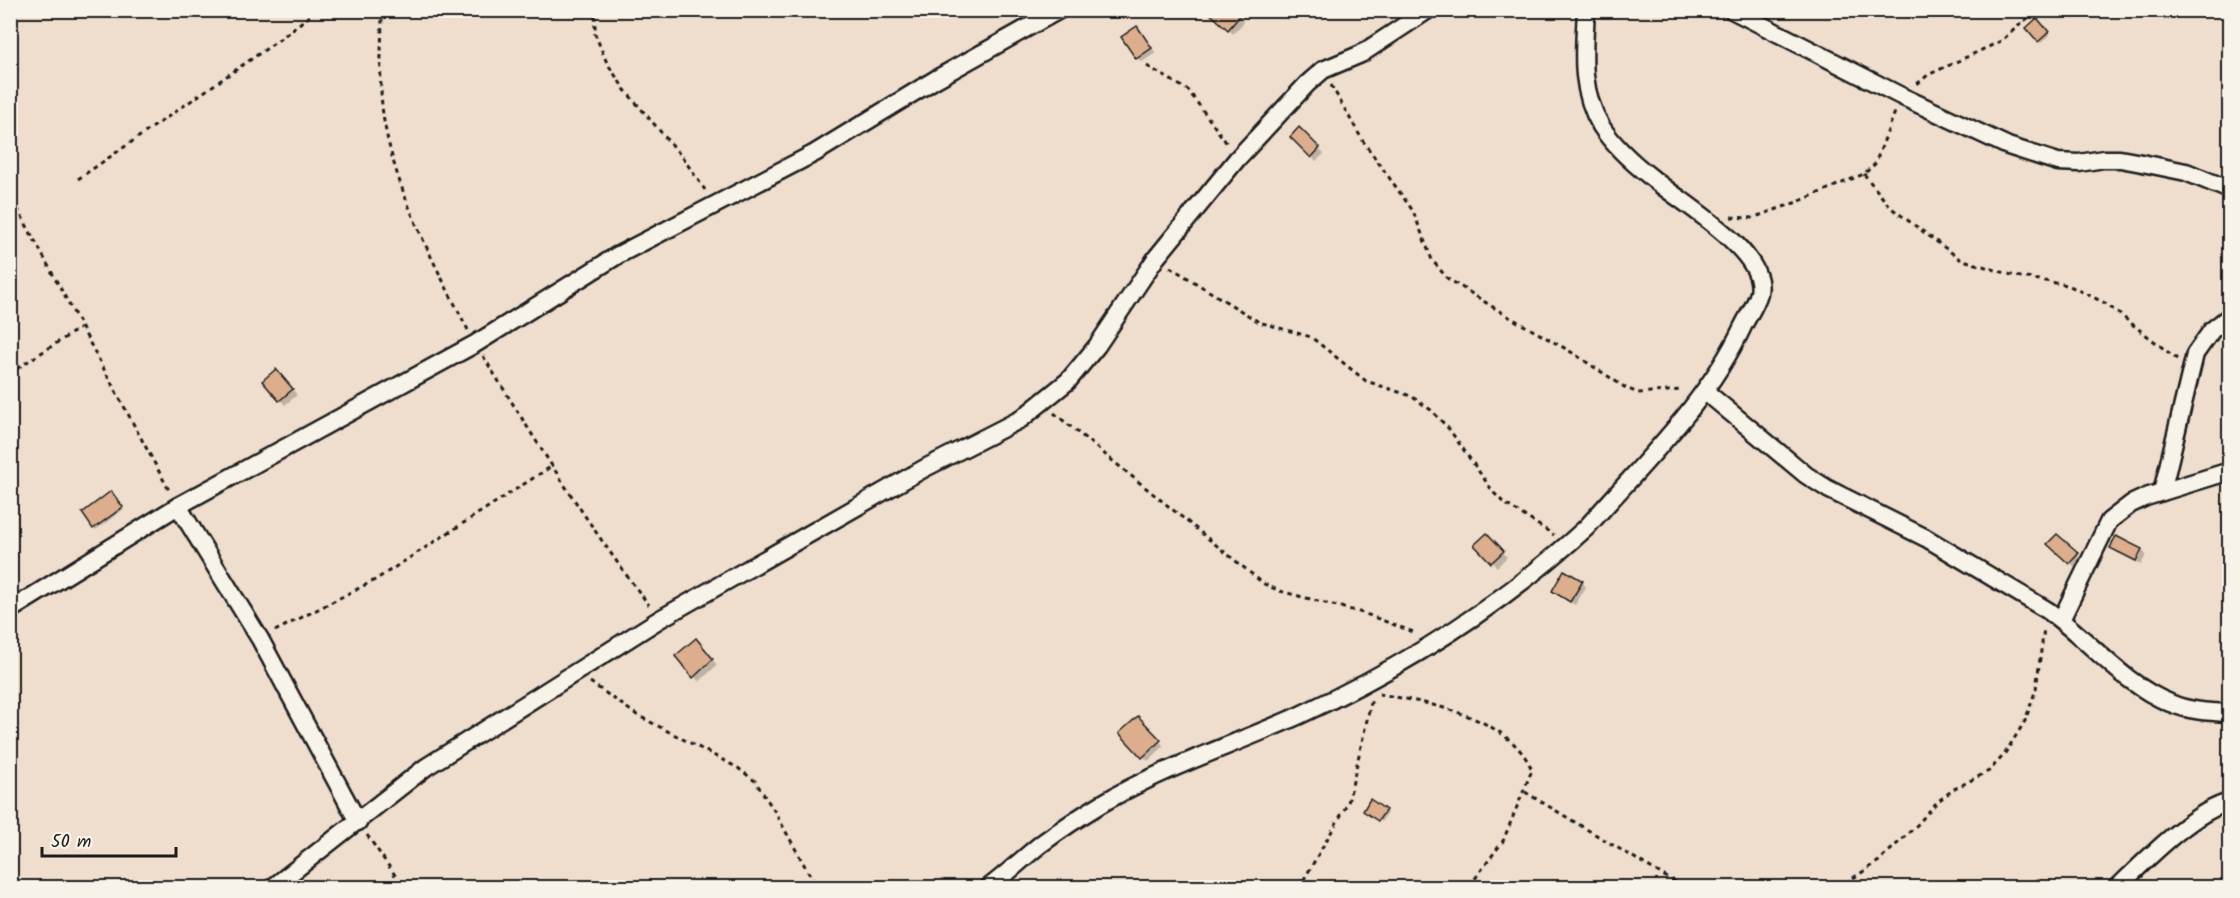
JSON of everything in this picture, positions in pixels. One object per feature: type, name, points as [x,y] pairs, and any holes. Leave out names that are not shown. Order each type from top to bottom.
[{"type":"street","points":[[10,609],[178,506],[476,344],[618,255],[815,153],[1059,10]]},
{"type":"street","points":[[272,888],[426,767],[575,672],[660,619],[925,468],[1021,419],[1068,381],[1097,346],[1156,258],[1237,159],[1300,91],[1323,70],[1361,54],[1428,10]]},
{"type":"street","points":[[988,888],[1040,844],[1101,803],[1181,764],[1297,716],[1362,686],[1466,624],[1587,527],[1706,392],[1740,333],[1759,294],[1760,277],[1741,250],[1699,212],[1652,178],[1611,140],[1600,124],[1590,100],[1583,70],[1586,10]]},
{"type":"street","points":[[1732,10],[1901,96],[2008,146],[2058,162],[2079,163],[2120,159],[2186,172],[2229,190]]},
{"type":"street","points":[[2162,492],[2195,354],[2212,330],[2229,316]]},
{"type":"street","points":[[1706,392],[1806,475],[1828,489],[1926,538],[2047,610],[2121,674],[2169,703],[2186,708],[2229,713]]},
{"type":"street","points":[[2061,620],[2109,520],[2131,504],[2229,471]]},
{"type":"street","points":[[178,506],[260,639],[358,822]]},
{"type":"street","points":[[2117,888],[2162,846],[2194,821],[2229,802]]},
{"type":"path","points":[[78,179],[267,48],[317,10]]},
{"type":"path","points":[[382,10],[381,101],[384,122],[400,183],[423,242],[476,344],[552,466],[613,559],[660,619]]},
{"type":"path","points":[[1731,217],[1752,218],[1864,174],[1875,164],[1901,96],[1928,75],[2001,41],[2037,10]]},
{"type":"path","points":[[595,15],[595,34],[607,63],[625,90],[683,158],[715,204]]},
{"type":"path","points":[[1147,66],[1188,90],[1237,159]]},
{"type":"path","points":[[1323,70],[1363,141],[1413,211],[1432,260],[1448,278],[1504,314],[1568,350],[1626,388],[1638,393],[1683,390],[1706,392]]},
{"type":"path","points":[[1864,174],[1890,207],[1960,259],[2015,276],[2068,285],[2104,303],[2192,371]]},
{"type":"path","points":[[13,200],[178,506]]},
{"type":"path","points":[[1156,258],[1258,322],[1311,337],[1366,381],[1411,396],[1431,410],[1449,429],[1494,493],[1504,503],[1568,544]]},
{"type":"path","points":[[10,373],[80,328]]},
{"type":"path","points":[[1042,402],[1264,584],[1280,591],[1363,613],[1438,641]]},
{"type":"path","points":[[260,639],[375,580],[552,466]]},
{"type":"path","points":[[1838,888],[1878,861],[1917,825],[1937,802],[1954,789],[1989,771],[2004,755],[2025,721],[2036,689],[2047,610]]},
{"type":"path","points":[[575,672],[637,715],[738,768],[755,781],[817,888]]},
{"type":"path","points":[[1299,888],[1348,803],[1373,693],[1423,702],[1457,713],[1503,734],[1526,756],[1533,770],[1525,792],[1503,841],[1474,880]]},
{"type":"path","points":[[1525,792],[1666,877],[1689,888]]},
{"type":"path","points":[[358,822],[404,888]]},
{"type":"building","points":[[1206,10],[1245,10],[1228,30]]},
{"type":"building","points":[[2037,18],[2049,32],[2038,42],[2026,28]]},
{"type":"building","points":[[1137,26],[1152,48],[1136,59],[1121,37]]},
{"type":"building","points":[[1299,127],[1320,148],[1311,158],[1290,137]]},
{"type":"building","points":[[276,369],[293,389],[279,401],[262,381]]},
{"type":"building","points":[[111,491],[123,507],[93,529],[82,513]]},
{"type":"building","points":[[1487,533],[1504,551],[1491,563],[1474,545]]},
{"type":"building","points":[[2057,534],[2079,553],[2069,564],[2047,544]]},
{"type":"building","points":[[2116,536],[2142,549],[2136,561],[2110,548]]},
{"type":"building","points":[[1564,570],[1583,581],[1570,602],[1552,591]]},
{"type":"building","points":[[696,638],[713,659],[693,678],[675,656]]},
{"type":"building","points":[[1138,716],[1161,740],[1142,758],[1119,733]]},
{"type":"building","points":[[1370,799],[1386,810],[1378,821],[1363,811]]}]
